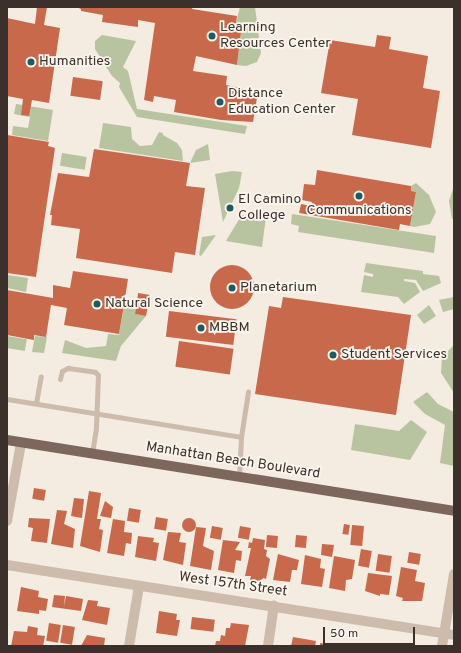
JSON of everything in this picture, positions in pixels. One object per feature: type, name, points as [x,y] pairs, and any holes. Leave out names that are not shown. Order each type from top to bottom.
[{"type":"main road","name":"Manhattan Beach Boulevard","points":[[7,440],[454,511]]},
{"type":"street","points":[[7,521],[21,442]]},
{"type":"street","name":"West 157th Street","points":[[7,565],[139,586],[274,605],[449,634]]},
{"type":"street","points":[[442,646],[449,634],[454,574]]},
{"type":"street","points":[[129,646],[139,586]]},
{"type":"street","points":[[268,646],[274,605]]},
{"type":"lane","points":[[60,379],[62,371],[68,368],[95,372],[99,378],[97,413],[92,453]]},
{"type":"lane","points":[[36,403],[41,376]]},
{"type":"lane","points":[[239,476],[241,437],[248,392]]},
{"type":"lane","points":[[7,399],[241,437]]},
{"type":"green space","points":[[240,7],[255,7],[261,53],[257,62],[246,66],[237,65],[242,25],[236,23]]},
{"type":"green space","points":[[102,35],[136,41],[123,67],[128,71],[137,109],[247,126],[245,134],[137,117],[119,87],[120,83],[112,76],[95,49],[95,41]]},
{"type":"green space","points":[[16,104],[53,110],[48,141],[12,135],[13,126],[28,128],[30,117],[14,114]]},
{"type":"green space","points":[[103,123],[131,127],[132,139],[140,146],[152,145],[159,132],[163,133],[163,135],[177,143],[182,150],[183,161],[99,148]]},
{"type":"green space","points":[[208,144],[210,160],[190,163],[196,150]]},
{"type":"green space","points":[[62,153],[87,157],[85,170],[60,166]]},
{"type":"green space","points":[[232,171],[242,172],[239,188],[223,222],[215,174]]},
{"type":"green space","points":[[416,183],[429,195],[436,212],[430,224],[414,227],[410,226],[416,192],[411,191],[411,186]]},
{"type":"green space","points":[[454,186],[454,218],[452,219],[449,201]]},
{"type":"green space","points":[[256,212],[266,217],[262,247],[226,241],[241,216]]},
{"type":"green space","points":[[292,214],[436,236],[434,253],[298,232],[299,226],[291,224]]},
{"type":"green space","points":[[216,235],[201,256],[199,255],[202,237]]},
{"type":"green space","points":[[366,263],[423,271],[423,274],[439,276],[441,283],[423,291],[416,280],[404,279],[404,281],[415,283],[420,292],[404,304],[398,297],[361,292],[364,275],[373,277],[373,274],[364,272]]},
{"type":"green space","points":[[7,275],[28,278],[26,292],[7,288]]},
{"type":"green space","points":[[454,297],[454,309],[443,312],[439,300]]},
{"type":"green space","points":[[429,305],[436,316],[424,324],[417,315]]},
{"type":"green space","points":[[124,306],[137,308],[135,314],[146,316],[121,346],[116,361],[62,353],[65,340],[86,348],[106,346],[108,334],[119,335]]},
{"type":"green space","points":[[7,336],[27,339],[25,351],[7,348]]},
{"type":"green space","points":[[35,336],[47,337],[44,353],[32,352]]},
{"type":"green space","points":[[454,345],[454,393],[441,373],[442,357]]},
{"type":"green space","points":[[427,392],[438,404],[454,412],[454,466],[440,463],[445,425],[425,414],[413,402]]},
{"type":"green space","points":[[411,420],[427,432],[410,460],[351,450],[355,424],[399,431]]},
{"type":"building","name":"Humanities","points":[[37,7],[47,7],[44,25],[60,28],[49,103],[32,100],[29,116],[21,115],[23,99],[7,96],[7,18],[35,24]]},
{"type":"building","points":[[76,7],[193,7],[192,9],[237,16],[236,23],[242,24],[237,65],[196,56],[193,71],[227,76],[226,85],[258,92],[253,122],[221,120],[174,112],[176,100],[154,96],[153,102],[144,100],[155,23],[138,20],[138,27],[102,22],[103,15],[81,11],[81,9]]},
{"type":"building","points":[[377,35],[391,37],[389,49],[428,56],[423,88],[440,91],[431,148],[352,135],[358,99],[321,93],[330,40],[375,47]]},
{"type":"building","points":[[73,77],[103,81],[100,100],[70,96]]},
{"type":"building","points":[[7,135],[49,142],[48,146],[55,148],[36,277],[7,273]]},
{"type":"building","points":[[94,149],[190,163],[186,186],[205,188],[195,255],[175,252],[172,273],[76,258],[80,229],[51,225],[52,215],[50,215],[58,173],[89,177]]},
{"type":"building","name":"Communications","points":[[317,170],[411,186],[411,191],[416,192],[410,226],[400,224],[399,230],[299,213],[301,204],[311,206],[312,202],[302,200],[304,184],[315,185]]},
{"type":"building","name":"Planetarium","points":[[232,265],[244,269],[250,275],[254,287],[250,299],[244,305],[232,309],[220,305],[214,299],[210,287],[214,275],[220,269]]},
{"type":"building","points":[[73,271],[128,279],[125,298],[137,302],[138,293],[150,295],[146,316],[135,314],[137,305],[124,305],[119,334],[64,325],[67,308],[51,305],[46,337],[34,335],[34,340],[7,335],[7,290],[53,298],[53,285],[70,288]]},
{"type":"building","name":"Student Services","points":[[283,297],[411,315],[396,415],[255,394],[269,306],[281,308]]},
{"type":"building","name":"MBBM","points":[[169,311],[236,319],[233,345],[166,337]]},
{"type":"building","points":[[179,341],[233,349],[230,374],[175,367]]},
{"type":"building","points":[[34,488],[46,490],[44,501],[32,499]]},
{"type":"building","points":[[89,491],[101,493],[97,519],[101,519],[99,529],[103,530],[100,552],[80,546]]},
{"type":"building","points":[[74,498],[84,499],[82,518],[71,516]]},
{"type":"building","points":[[105,501],[113,507],[111,518],[100,516]]},
{"type":"building","points":[[129,508],[141,510],[139,523],[127,521]]},
{"type":"building","points":[[57,510],[67,511],[64,524],[75,529],[73,548],[51,544]]},
{"type":"building","points":[[156,517],[168,519],[166,531],[154,529]]},
{"type":"building","points":[[29,518],[50,519],[47,543],[31,541],[33,528],[28,527]]},
{"type":"building","points":[[189,518],[194,520],[196,525],[194,530],[189,532],[184,530],[182,525],[184,520]]},
{"type":"building","points":[[113,519],[125,521],[124,532],[132,533],[131,544],[126,543],[124,556],[107,553]]},
{"type":"building","points":[[344,524],[350,525],[348,535],[342,534]]},
{"type":"building","points":[[352,525],[364,526],[362,546],[350,545]]},
{"type":"building","points":[[212,526],[223,528],[221,540],[210,538]]},
{"type":"building","points":[[240,526],[251,528],[249,540],[238,538]]},
{"type":"building","points":[[196,527],[206,528],[203,546],[214,551],[211,570],[190,566]]},
{"type":"building","points":[[168,532],[181,533],[179,542],[186,543],[183,565],[163,560]]},
{"type":"building","points":[[267,535],[278,536],[277,548],[266,547]]},
{"type":"building","points":[[296,535],[307,536],[306,548],[295,547]]},
{"type":"building","points":[[138,536],[154,538],[153,542],[159,543],[156,561],[135,557]]},
{"type":"building","points":[[253,538],[265,540],[264,549],[267,550],[266,556],[270,559],[266,579],[263,578],[262,582],[250,580],[251,576],[245,576],[251,548],[248,548],[249,542],[252,543]]},
{"type":"building","points":[[223,540],[240,542],[235,550],[242,551],[241,561],[236,560],[234,573],[218,570]]},
{"type":"building","points":[[322,544],[334,545],[332,557],[321,555]]},
{"type":"building","points":[[361,549],[372,551],[369,568],[358,566]]},
{"type":"building","points":[[409,552],[421,554],[419,565],[407,563]]},
{"type":"building","points":[[278,554],[299,560],[297,570],[292,570],[290,582],[273,580]]},
{"type":"building","points":[[378,554],[392,556],[389,573],[376,571]]},
{"type":"building","points":[[305,555],[321,559],[320,568],[325,569],[322,587],[301,584]]},
{"type":"building","points":[[334,556],[355,560],[352,579],[346,580],[345,591],[329,588]]},
{"type":"building","points":[[401,567],[417,570],[415,581],[425,583],[422,601],[402,601],[403,598],[396,596]]},
{"type":"building","points":[[368,573],[392,576],[389,595],[380,594],[380,596],[365,591]]},
{"type":"building","points":[[21,587],[39,591],[38,597],[48,599],[46,611],[39,610],[39,614],[17,611]]},
{"type":"building","points":[[54,595],[65,596],[64,606],[66,596],[83,599],[81,611],[52,607]]},
{"type":"building","points":[[88,600],[98,601],[97,606],[110,608],[107,625],[82,620]]},
{"type":"building","points":[[159,611],[177,614],[176,620],[180,620],[177,636],[156,633]]},
{"type":"building","points":[[192,617],[215,620],[213,632],[191,629]]},
{"type":"building","points":[[49,623],[61,625],[58,643],[46,641]]},
{"type":"building","points":[[231,623],[249,625],[245,646],[215,646],[216,641],[220,641],[221,635],[225,636],[226,628],[230,628]]},
{"type":"building","points":[[63,625],[75,627],[72,645],[60,643]]},
{"type":"building","points":[[28,626],[38,628],[37,635],[45,636],[43,646],[11,646],[14,631],[27,632]]},
{"type":"building","points":[[87,635],[105,638],[104,646],[81,646]]},
{"type":"building","points":[[293,637],[316,641],[315,646],[291,646]]},
{"type":"building","points":[[320,643],[335,645],[335,646],[320,646]]},
{"type":"place","name":"Learning Resources Center","points":[[212,36]]},
{"type":"place","name":"Humanities","points":[[31,62]]},
{"type":"place","name":"Distance Education Center","points":[[220,102]]},
{"type":"place","name":"Communications","points":[[359,196]]},
{"type":"place","name":"El Camino College","points":[[230,208]]},
{"type":"place","name":"Planetarium","points":[[232,288]]},
{"type":"place","name":"Natural Science","points":[[97,304]]},
{"type":"place","name":"MBBM","points":[[201,328]]},
{"type":"place","name":"Student Services","points":[[333,355]]}]
